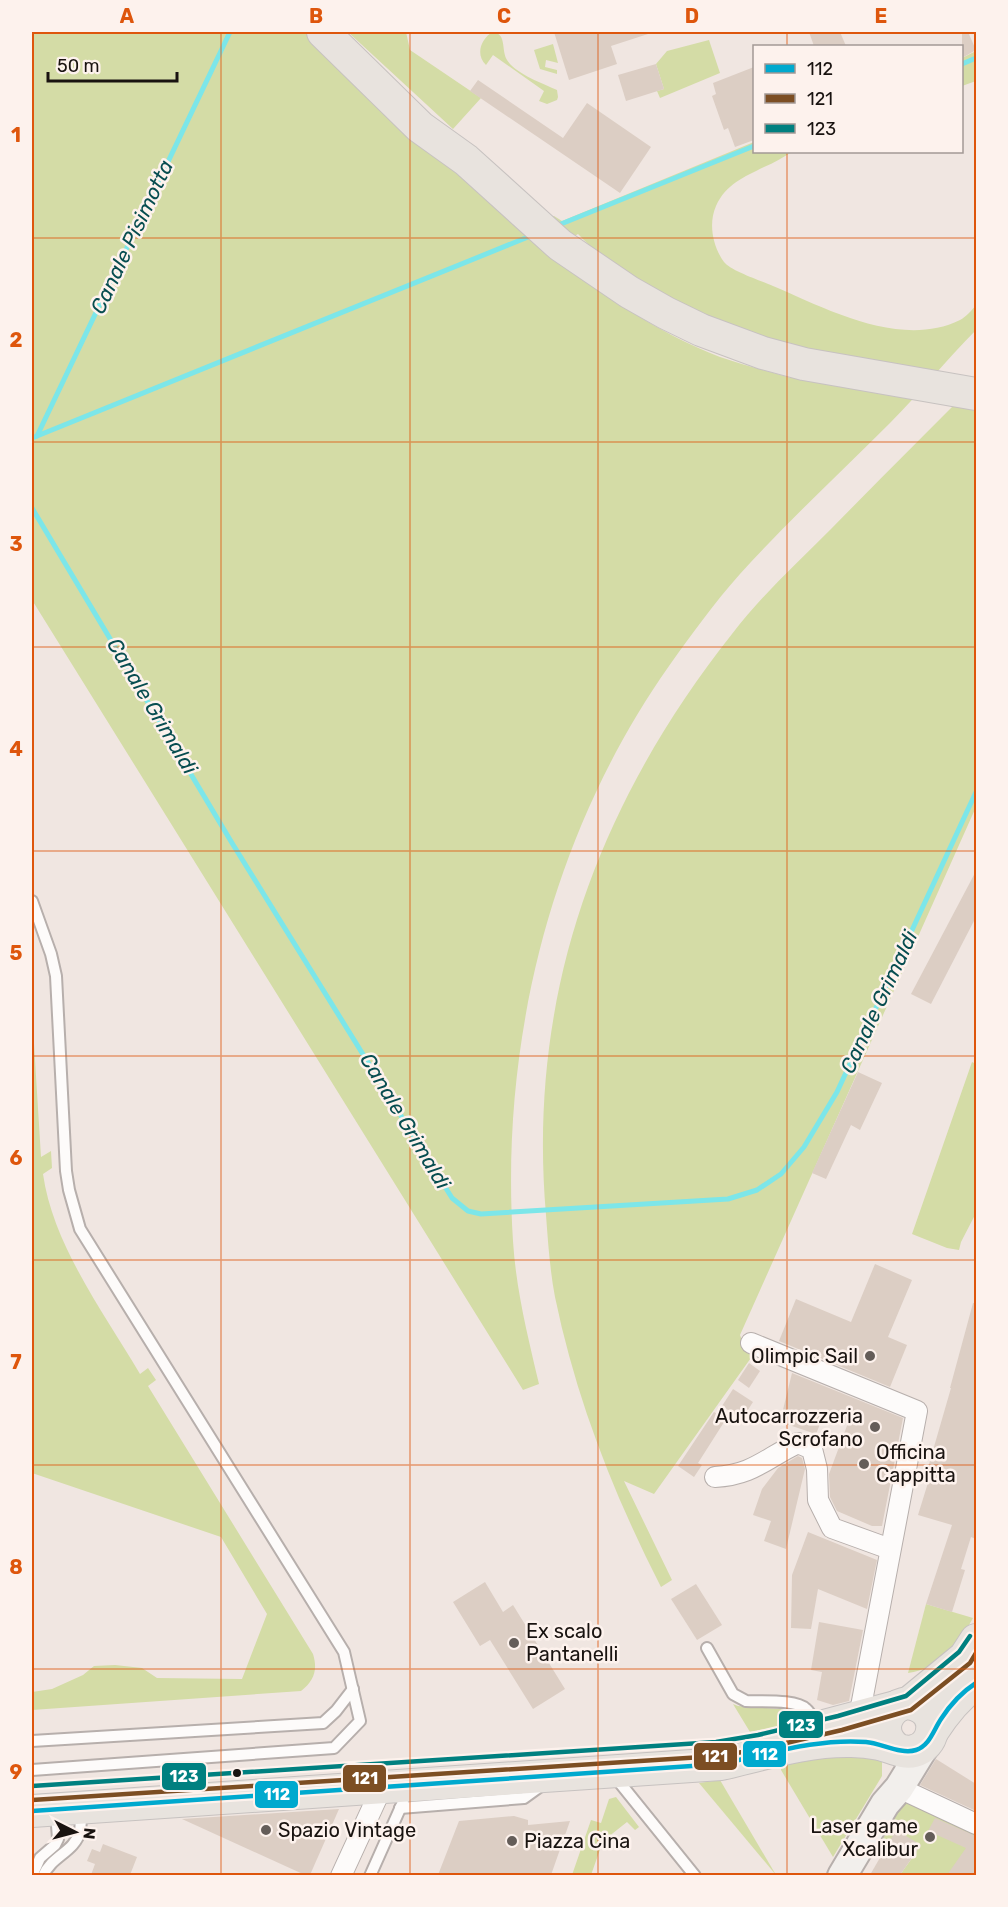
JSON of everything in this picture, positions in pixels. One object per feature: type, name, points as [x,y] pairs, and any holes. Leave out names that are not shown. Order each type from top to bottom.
[{"type":"main road","points":[[323,32],[420,127],[466,160],[560,245],[666,314],[763,354],[804,364],[976,394]]},
{"type":"main road","points":[[340,32],[430,116],[466,160]]},
{"type":"main road","points":[[892,1796],[891,1767],[899,1729],[964,1658],[976,1640]]},
{"type":"main road","points":[[50,1805],[398,1794],[557,1774],[721,1764],[817,1743],[853,1741],[941,1718],[963,1692],[976,1683]]},
{"type":"main road","points":[[50,1805],[717,1749],[817,1728],[899,1729]]},
{"type":"main road","points":[[842,1875],[892,1796],[899,1729]]},
{"type":"street","points":[[751,1343],[917,1412],[890,1549],[899,1729]]},
{"type":"street","points":[[715,1477],[743,1473],[798,1443],[812,1449],[817,1469],[818,1500],[832,1528],[890,1549]]},
{"type":"street","points":[[341,1875],[398,1794]]},
{"type":"street","points":[[892,1796],[976,1824]]},
{"type":"lane","points":[[32,901],[51,954],[56,976],[66,1171],[80,1229],[344,1652],[360,1721],[334,1748],[32,1770]]},
{"type":"lane","points":[[707,1648],[733,1694],[738,1698],[746,1701],[796,1703],[805,1707],[812,1715],[817,1728]]},
{"type":"lane","points":[[32,1741],[323,1723],[336,1711],[353,1689]]},
{"type":"lane","points":[[618,1770],[620,1784],[695,1875]]},
{"type":"lane","points":[[370,1875],[398,1794]]},
{"type":"lane","points":[[32,1875],[40,1858],[56,1845],[58,1839],[50,1805]]},
{"type":"lane","points":[[43,1875],[51,1862],[74,1844],[80,1831],[50,1805]]},
{"type":"green space","points":[[32,32],[308,32],[521,231],[554,216],[562,221],[753,142],[753,153],[790,153],[736,182],[720,198],[712,220],[712,228],[715,242],[724,262],[747,276],[840,315],[889,328],[913,330],[937,328],[962,319],[976,305],[976,330],[901,412],[758,555],[712,607],[669,666],[628,730],[593,798],[565,868],[542,940],[526,1015],[515,1090],[511,1165],[513,1241],[520,1295],[539,1384],[523,1390],[32,600]],"holes":[[[578,234],[599,255],[634,281],[684,307],[737,329],[790,345],[816,350],[791,378],[720,357],[674,336],[630,311],[547,253]]]},
{"type":"green space","points":[[348,32],[406,32],[410,50],[481,98],[453,129]]},
{"type":"green space","points":[[493,32],[502,39],[505,56],[511,65],[530,78],[557,90],[557,100],[547,104],[539,101],[544,91],[493,55],[486,65],[481,56],[481,47],[485,38]]},
{"type":"green space","points":[[709,40],[720,73],[660,98],[657,91],[664,89],[656,64],[667,51]]},
{"type":"green space","points":[[553,44],[558,63],[546,60],[545,67],[557,70],[557,74],[540,69],[534,50]]},
{"type":"green space","points":[[976,51],[976,81],[963,86],[963,58]]},
{"type":"green space","points":[[976,383],[976,398],[968,409],[976,411],[976,807],[740,1335],[747,1353],[753,1355],[654,1494],[624,1481],[672,1580],[661,1587],[612,1482],[598,1446],[574,1372],[553,1287],[546,1215],[543,1134],[548,1056],[561,980],[581,906],[609,835],[643,766],[684,699],[732,634],[767,593]]},
{"type":"green space","points":[[32,1011],[41,1157],[51,1151],[52,1168],[43,1174],[57,1227],[96,1303],[140,1374],[148,1368],[156,1380],[148,1386],[313,1654],[314,1675],[301,1691],[32,1710],[32,1692],[52,1689],[83,1675],[94,1666],[115,1665],[142,1668],[157,1678],[242,1679],[267,1614],[221,1537],[32,1473]]},
{"type":"green space","points":[[972,1062],[976,1064],[976,1213],[959,1250],[947,1248],[912,1234]]},
{"type":"green space","points":[[926,1604],[973,1618],[947,1654],[919,1671],[908,1673]]},
{"type":"green space","points":[[733,1704],[793,1710],[803,1716],[802,1722],[750,1732]]},
{"type":"green space","points":[[854,1751],[882,1761],[882,1776],[833,1857],[781,1770],[781,1760]]},
{"type":"green space","points":[[720,1780],[776,1875],[699,1783]]},
{"type":"green space","points":[[616,1797],[639,1827],[635,1830],[627,1822],[603,1841],[591,1875],[572,1875],[591,1820],[601,1823],[609,1799]]},
{"type":"green space","name":"Laser game Xcalibur","points":[[904,1802],[976,1834],[976,1875],[900,1875],[912,1858],[882,1840]]},
{"type":"building","points":[[554,32],[647,32],[648,34],[611,46],[617,64],[569,80]]},
{"type":"building","points":[[809,32],[840,32],[846,45],[814,45]]},
{"type":"building","points":[[962,32],[968,32],[976,50],[963,57]]},
{"type":"building","points":[[656,64],[664,89],[626,101],[618,75]]},
{"type":"building","points":[[753,67],[753,140],[735,147],[728,128],[724,130],[712,96],[716,94],[713,83]]},
{"type":"building","points":[[478,80],[563,138],[587,103],[651,147],[620,193],[470,91]]},
{"type":"building","points":[[976,871],[976,917],[931,1004],[911,994]]},
{"type":"building","points":[[858,1072],[882,1083],[860,1130],[851,1125],[826,1179],[812,1173]]},
{"type":"building","points":[[875,1264],[912,1280],[888,1337],[907,1345],[890,1387],[779,1341],[796,1299],[851,1322]]},
{"type":"building","points":[[973,1303],[976,1303],[976,1539],[971,1537],[961,1569],[965,1570],[952,1612],[926,1604],[952,1525],[918,1515],[931,1473],[927,1471]]},
{"type":"building","points":[[749,1363],[760,1371],[749,1388],[738,1380]]},
{"type":"building","points":[[792,1373],[903,1418],[882,1526],[872,1526],[837,1511],[830,1497],[829,1474],[848,1423],[824,1414],[816,1434],[780,1422]]},
{"type":"building","points":[[733,1389],[753,1402],[742,1419],[722,1406]]},
{"type":"building","points":[[714,1412],[726,1419],[698,1463],[702,1465],[694,1477],[678,1466]]},
{"type":"building","points":[[798,1456],[802,1458],[805,1469],[786,1549],[764,1541],[771,1521],[753,1515],[762,1489],[778,1468]]},
{"type":"building","points":[[808,1532],[877,1560],[867,1609],[818,1589],[811,1629],[791,1628],[792,1575]]},
{"type":"building","name":"Ex scalo Pantanelli","points":[[485,1582],[503,1612],[513,1605],[565,1689],[533,1709],[490,1640],[480,1646],[453,1602]]},
{"type":"building","points":[[696,1584],[722,1625],[697,1640],[671,1599]]},
{"type":"building","points":[[819,1622],[863,1630],[849,1701],[833,1705],[817,1700],[822,1672],[811,1670]]},
{"type":"building","points":[[936,1759],[976,1784],[976,1811],[920,1785]]},
{"type":"building","points":[[339,1809],[310,1875],[305,1875],[182,1819]]},
{"type":"building","points":[[514,1816],[528,1820],[528,1825],[570,1821],[551,1875],[438,1875],[459,1821]]},
{"type":"building","points":[[935,1818],[976,1836],[976,1875],[947,1875],[966,1848],[928,1831]]},
{"type":"building","points":[[896,1830],[921,1845],[900,1875],[870,1875]]},
{"type":"building","points":[[103,1844],[137,1857],[130,1875],[91,1875],[95,1864],[87,1861],[92,1849],[100,1852]]},
{"type":"waterway","name":"Canale Pisimotta","points":[[32,438],[37,436],[230,32]]},
{"type":"waterway","points":[[963,64],[976,58]]},
{"type":"waterway","points":[[556,226],[753,146]]},
{"type":"waterway","points":[[37,436],[533,235]]},
{"type":"waterway","name":"Canale Grimaldi","points":[[32,508],[232,843],[452,1198],[468,1211],[481,1214],[728,1199],[757,1190],[781,1174],[804,1147],[837,1092],[976,792]]},
{"type":"transit line","name":"123","points":[[32,1786],[716,1742],[758,1735],[838,1716],[906,1696],[959,1652],[970,1636]]},
{"type":"transit line","name":"121","points":[[32,1800],[718,1756],[761,1749],[842,1730],[911,1710],[970,1663],[976,1653]]},
{"type":"transit line","name":"112","points":[[32,1811],[721,1764],[829,1742],[866,1742],[910,1751],[925,1745],[952,1704],[976,1683]]},
{"type":"place","name":"Olimpic Sail","points":[[870,1356]]},
{"type":"place","name":"Autocarrozzeria Scrofano","points":[[875,1427]]},
{"type":"place","name":"Officina Cappitta","points":[[864,1464]]},
{"type":"place","name":"Ex scalo Pantanelli","points":[[514,1643]]},
{"type":"place","name":"Spazio Vintage","points":[[266,1830]]},
{"type":"place","name":"Laser game Xcalibur","points":[[930,1837]]},
{"type":"place","name":"Piazza Cina","points":[[512,1841]]}]
